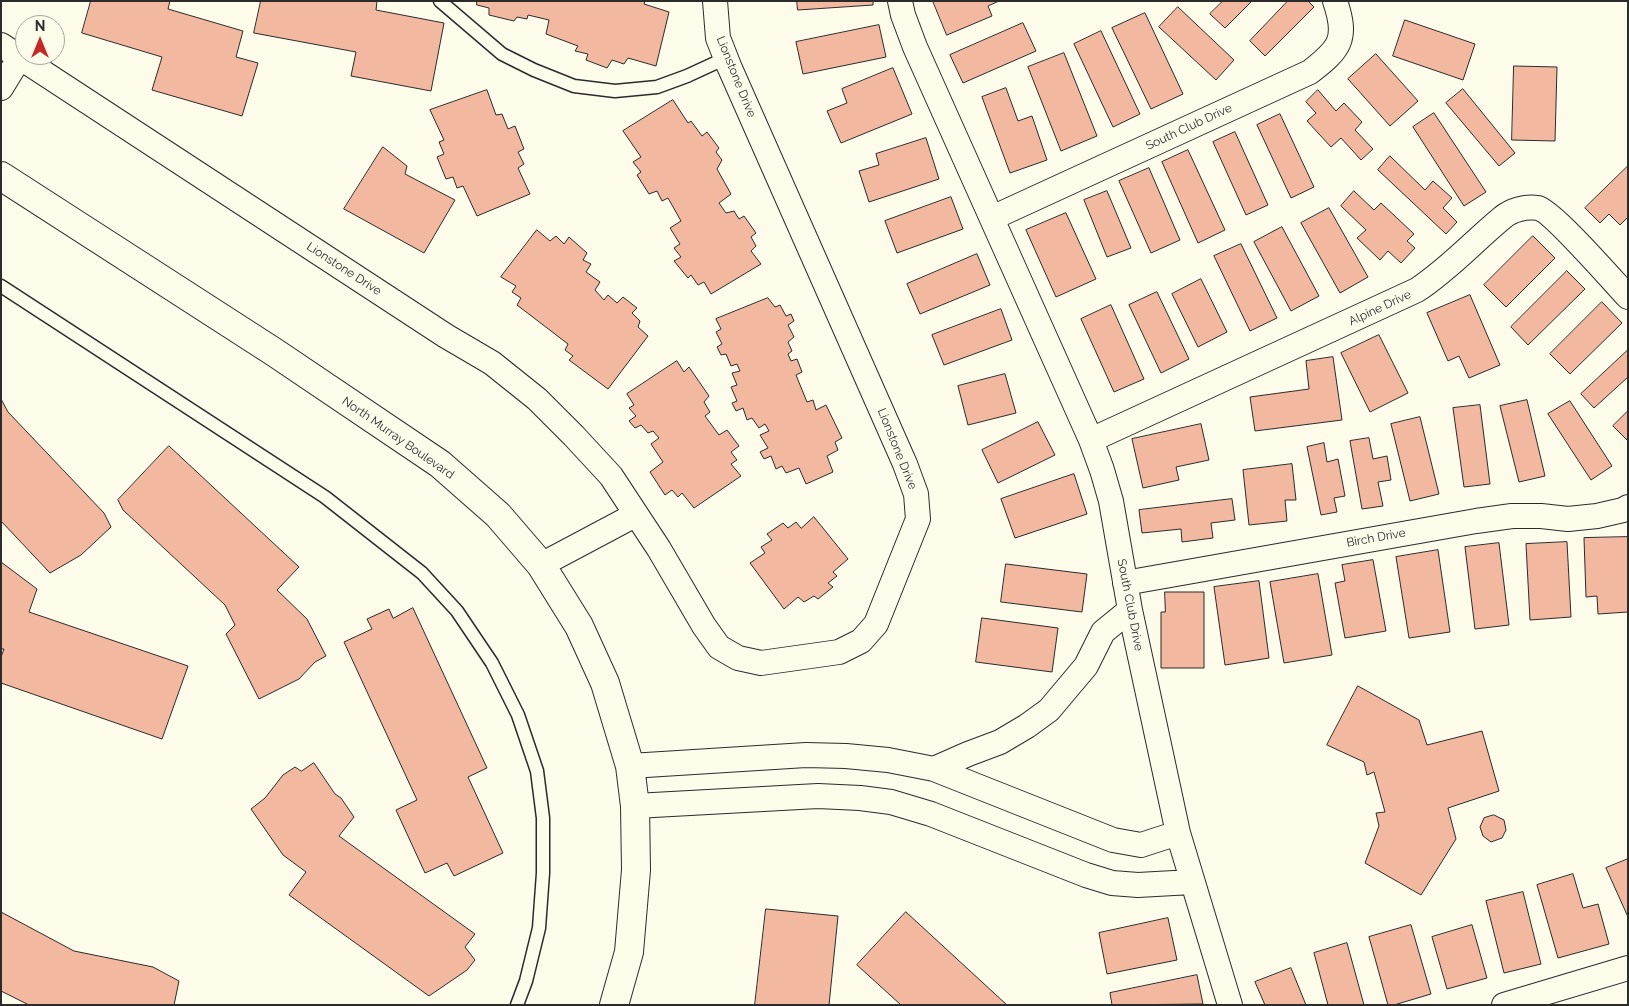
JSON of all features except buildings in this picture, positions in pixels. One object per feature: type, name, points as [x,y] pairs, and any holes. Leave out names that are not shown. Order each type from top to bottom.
[{"type":"main road","name":"North Murray Boulevard","points":[[1,176],[274,352],[440,464],[498,515],[541,566],[579,626],[605,683],[630,766],[636,806],[636,870],[629,952],[614,1005]]},
{"type":"street","name":"Lionstone Drive","points":[[1,88],[11,51],[437,330],[492,362],[537,399],[611,476],[659,549],[704,626],[720,647],[738,658],[761,663],[840,652],[861,642],[876,624],[918,519],[916,494],[905,464],[726,58],[718,38],[715,1]]},
{"type":"street","name":"South Club Drive","points":[[900,1],[915,47],[1091,440],[1102,470],[1111,501],[1130,610],[1178,833],[1230,1005]]},
{"type":"street","name":"South Club Drive","points":[[992,218],[1310,72],[1330,57],[1341,38],[1340,17],[1335,1]]},
{"type":"street","name":"Alpine Drive","points":[[1091,440],[1417,290],[1436,278],[1503,216],[1522,208],[1539,208],[1556,221],[1628,297]]},
{"type":"street","name":"Birch Drive","points":[[1125,583],[1476,521],[1512,516],[1541,516],[1568,519],[1597,516],[1628,507]]},
{"type":"street","points":[[541,566],[636,515]]},
{"type":"street","points":[[934,769],[1000,742],[1049,710],[1086,666],[1103,632],[1130,610]]},
{"type":"street","points":[[630,766],[806,755],[888,760],[934,769],[1113,840],[1141,845],[1178,833]]},
{"type":"street","points":[[636,806],[818,796],[891,802],[931,814],[1086,875],[1112,883],[1138,885],[1192,882]]},
{"type":"street","points":[[1504,1005],[1628,968]]},
{"type":"lane","points":[[440,1],[502,54],[534,70],[574,86],[615,91],[657,87],[726,58]]},
{"type":"lane","points":[[1,286],[325,497],[422,573],[457,611],[492,663],[518,715],[537,771],[543,818],[543,873],[539,928],[526,981],[517,1005]]}]
